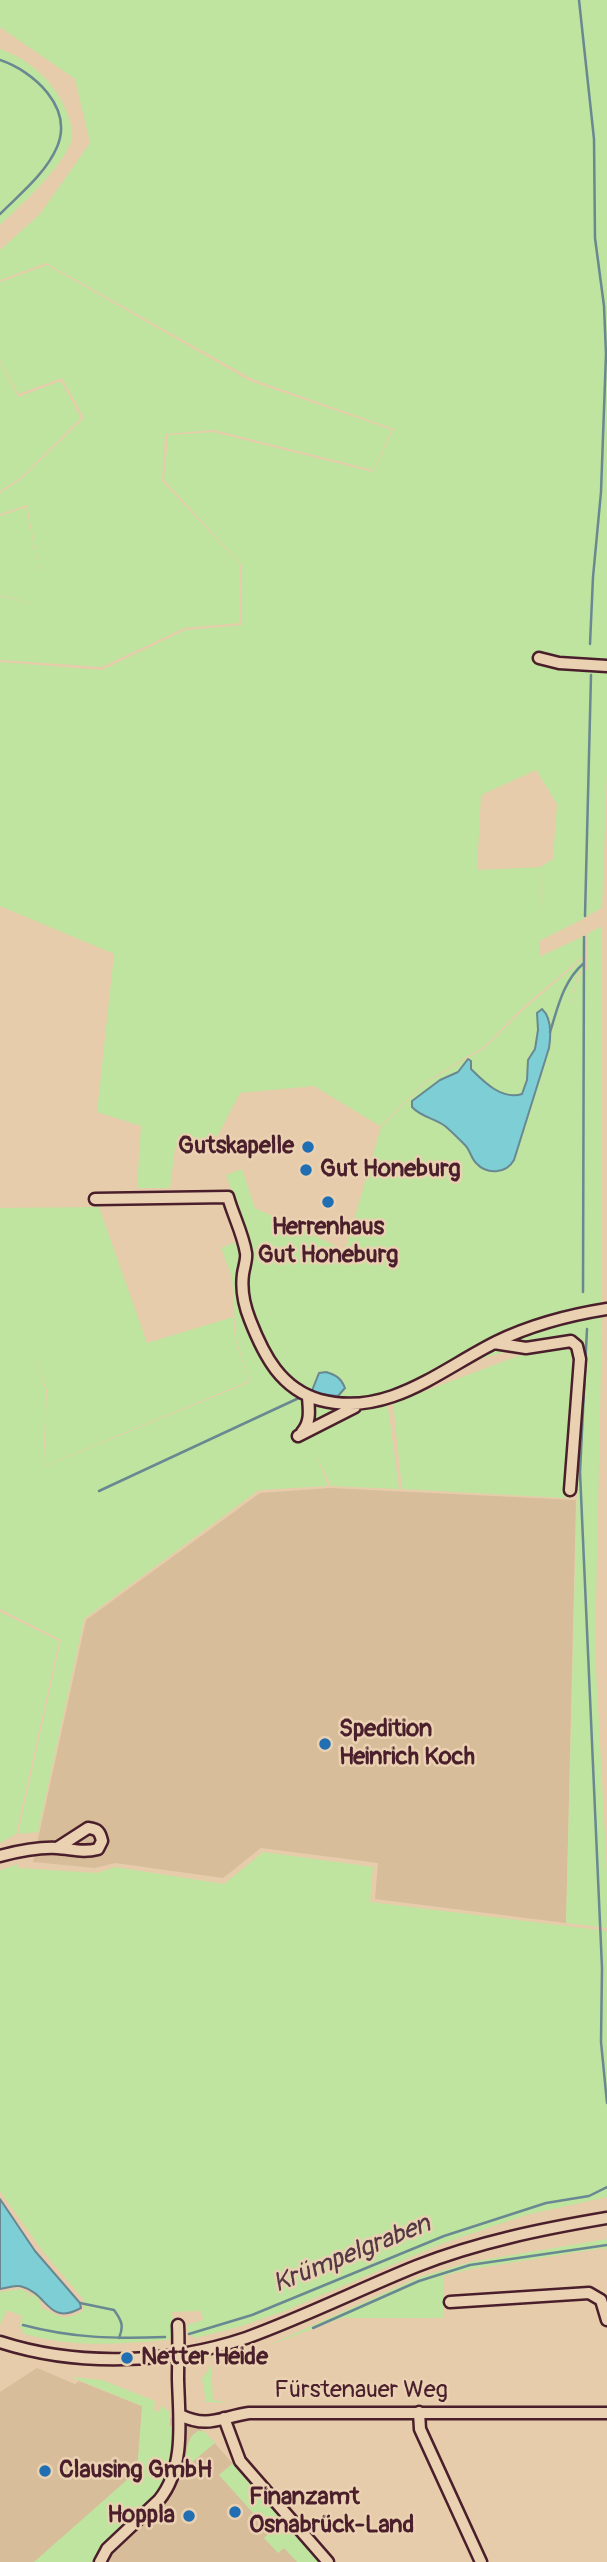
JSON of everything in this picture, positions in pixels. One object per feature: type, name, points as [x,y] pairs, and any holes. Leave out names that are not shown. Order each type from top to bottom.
[{"type":"street","points":[[538,658],[559,663],[607,666]]},
{"type":"street","points":[[95,1199],[228,1197],[246,1254],[243,1291],[250,1320],[272,1365],[286,1383],[306,1395],[338,1404],[359,1405]]},
{"type":"street","points":[[306,1395],[310,1415],[306,1427],[298,1436],[359,1405],[386,1399],[418,1385],[523,1330],[578,1314],[607,1309]]},
{"type":"street","points":[[494,1343],[526,1348],[572,1341],[577,1346],[579,1360],[570,1490]]},
{"type":"street","points":[[0,1856],[26,1850],[58,1848]]},
{"type":"street","points":[[0,2342],[46,2353],[95,2359],[179,2354],[243,2339],[418,2265],[466,2249],[535,2230],[607,2218]]},
{"type":"street","points":[[450,2302],[589,2293],[601,2300],[607,2320]]},
{"type":"street","points":[[100,2562],[107,2549],[166,2492],[176,2465],[180,2415],[178,2325]]},
{"type":"street","points":[[419,2412],[420,2430],[481,2562]]},
{"type":"street","name":"Fürstenauer Weg","points":[[180,2415],[194,2422],[206,2423],[249,2413],[607,2413]]},
{"type":"street","points":[[224,2418],[240,2461],[328,2562]]},
{"type":"shaded area","points":[[330,1488],[576,1500],[566,1923],[375,1899],[378,1863],[261,1848],[223,1878],[115,1863],[95,1868],[33,1862],[86,1620],[260,1493]]},
{"type":"shaded area","name":"Netter Heide","points":[[37,2368],[75,2384],[79,2381],[204,2431],[320,2562],[0,2562],[0,2392]]},
{"type":"green space","points":[[0,0],[607,0],[607,772],[602,908],[584,918],[587,843],[583,919],[539,941],[539,957],[586,935],[586,954],[523,1007],[485,1046],[425,1082],[380,1126],[314,1086],[240,1093],[218,1135],[175,1148],[170,1188],[137,1188],[141,1126],[97,1112],[114,954],[0,906],[0,662],[102,670],[185,630],[242,625],[241,564],[164,480],[168,435],[213,432],[373,472],[394,429],[252,379],[46,263],[0,280],[0,250],[40,214],[90,143],[75,79],[0,27]],"holes":[[[536,770],[557,804],[553,859],[542,866],[540,914],[541,867],[477,870],[481,795]]]},
{"type":"green space","points":[[0,49],[22,60],[50,83],[63,104],[72,135],[66,153],[50,175],[0,225]]},
{"type":"green space","points":[[47,265],[250,381],[392,430],[373,470],[214,430],[165,434],[162,481],[240,564],[240,623],[184,628],[102,667],[0,660],[0,596],[45,607],[0,595],[0,516],[26,507],[42,586],[27,505],[0,514],[0,493],[20,480],[84,418],[62,378],[18,394],[0,360],[0,282]]},
{"type":"green space","points":[[0,362],[18,397],[61,381],[81,418],[20,478],[0,491]]},
{"type":"green space","points":[[602,926],[602,1318],[595,1650],[607,1875],[607,1928],[566,1923],[577,1486],[571,1477],[580,1360],[578,1338],[565,1335],[438,1371],[387,1399],[399,1489],[331,1486],[316,1455],[328,1486],[259,1490],[84,1619],[38,1832],[18,1834],[61,1640],[0,1609],[0,1208],[99,1207],[147,1343],[233,1317],[235,1340],[249,1381],[44,1466],[47,1390],[34,1355],[46,1391],[43,1467],[250,1382],[236,1339],[232,1278],[221,1248],[248,1237],[226,1175],[242,1169],[255,1208],[345,1250],[381,1127],[425,1083],[485,1048],[523,1010],[586,956],[586,968],[577,975],[570,1013],[578,976],[587,969],[587,934]]},
{"type":"green space","points":[[565,1347],[573,1354],[565,1498],[402,1489],[393,1403],[518,1356]]},
{"type":"green space","points":[[0,1612],[59,1641],[16,1834],[0,1843]]},
{"type":"green space","points":[[263,1852],[373,1867],[370,1902],[607,1931],[607,2197],[526,2215],[441,2244],[282,2312],[195,2338],[189,2334],[187,2325],[203,2320],[201,2311],[172,2312],[174,2333],[168,2340],[113,2344],[61,2341],[24,2334],[20,2327],[22,2316],[7,2310],[0,2325],[0,2292],[20,2289],[29,2293],[26,2303],[30,2294],[38,2297],[42,2308],[63,2317],[84,2310],[84,2300],[44,2253],[0,2191],[0,1870],[18,1864],[18,1868],[97,1873],[115,1867],[224,1884]]},
{"type":"green space","points":[[607,2239],[607,2250],[604,2248],[471,2269],[443,2276],[443,2318],[342,2318],[267,2346],[420,2277],[471,2262]]},
{"type":"green space","points":[[211,2365],[213,2400],[229,2403],[206,2402],[202,2379]]},
{"type":"green space","points":[[71,2377],[102,2380],[155,2401],[154,2410],[160,2412],[161,2405],[170,2412],[170,2426],[174,2426],[171,2461],[155,2494],[105,2543],[95,2562],[34,2562],[137,2471],[142,2406]]},
{"type":"green space","points":[[198,2431],[204,2431],[215,2443],[185,2468],[189,2442]]},
{"type":"green space","points":[[233,2463],[320,2562],[297,2562],[284,2548],[278,2553],[264,2538],[270,2532],[219,2475]]},
{"type":"water","points":[[542,1009],[549,1022],[549,1048],[514,1160],[511,1165],[501,1170],[485,1170],[476,1163],[467,1147],[445,1126],[412,1107],[412,1101],[440,1080],[458,1072],[468,1059],[471,1061],[471,1069],[494,1089],[508,1095],[522,1094],[527,1080],[528,1060],[535,1049],[537,1013]]},
{"type":"water","points":[[326,1372],[338,1377],[345,1388],[338,1396],[311,1393],[319,1373]]},
{"type":"water","points":[[0,2199],[35,2251],[80,2303],[81,2308],[62,2313],[49,2307],[23,2287],[0,2289]]},
{"type":"waterway","points":[[579,0],[594,139],[595,238],[604,306],[606,354],[601,492],[590,644]]},
{"type":"waterway","points":[[0,60],[25,73],[47,93],[60,118],[61,132],[57,147],[46,166],[0,214]]},
{"type":"waterway","points":[[585,916],[591,675]]},
{"type":"waterway","points":[[583,1292],[584,937]]},
{"type":"waterway","points":[[550,1032],[566,986],[584,963]]},
{"type":"waterway","points":[[587,1329],[580,1472],[602,1968],[601,2042],[607,2103]]},
{"type":"waterway","points":[[99,1491],[301,1397]]},
{"type":"waterway","name":"Krümpelgraben","points":[[189,2334],[252,2315],[444,2236],[546,2203],[589,2196],[607,2187]]},
{"type":"waterway","points":[[313,2328],[419,2281],[470,2265],[607,2245]]},
{"type":"waterway","points":[[80,2303],[114,2310],[121,2324],[119,2338]]},
{"type":"waterway","name":"Krümpelgraben","points":[[23,2325],[93,2337],[165,2337]]},
{"type":"place","name":"Gutskapelle","points":[[308,1147]]},
{"type":"place","name":"Gut Honeburg","points":[[306,1170]]},
{"type":"place","name":"Herrenhaus Gut Honeburg","points":[[328,1202]]},
{"type":"place","name":"Spedition Heinrich Koch","points":[[325,1744]]},
{"type":"place","name":"Netter Heide","points":[[127,2358]]},
{"type":"place","name":"Clausing GmbH","points":[[45,2471]]},
{"type":"place","name":"Finanzamt Osnabrück-Land","points":[[235,2512]]},
{"type":"place","name":"Hoppla","points":[[189,2516]]}]
